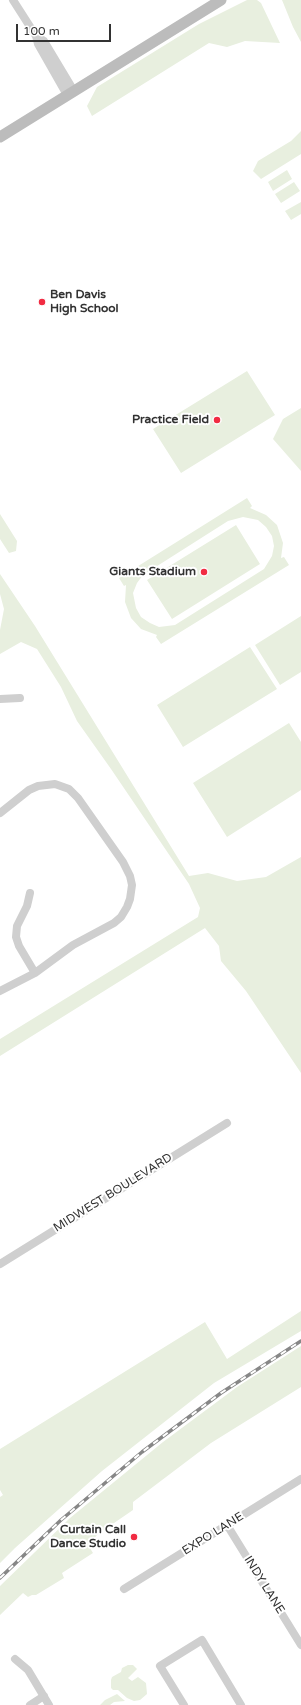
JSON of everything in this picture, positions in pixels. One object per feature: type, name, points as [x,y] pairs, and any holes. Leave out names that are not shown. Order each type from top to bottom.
[{"type":"main road","points":[[0,137],[221,0]]},
{"type":"street","points":[[13,0],[36,36],[38,44],[71,93]]},
{"type":"street","points":[[0,698],[20,698]]},
{"type":"street","points":[[0,814],[35,787],[48,784],[64,787],[73,792],[123,862],[130,876],[132,888],[127,908],[117,920],[73,945],[36,973],[0,990]]},
{"type":"street","points":[[30,892],[27,906],[16,926],[16,938],[19,946],[36,973]]},
{"type":"street","name":"MIDWEST BOULEVARD","points":[[0,1264],[227,1123]]},
{"type":"street","name":"EXPO LANE","points":[[124,1589],[301,1480]]},
{"type":"street","name":"INDY LANE","points":[[227,1525],[301,1645]]},
{"type":"street","points":[[184,1705],[160,1666],[202,1640],[241,1705]]},
{"type":"street","points":[[15,1659],[28,1670],[49,1705]]},
{"type":"street","points":[[30,1705],[44,1696]]},
{"type":"green space","points":[[247,0],[257,0],[261,3],[280,43],[245,41],[227,47],[209,43],[92,116],[87,106],[97,87],[199,24]]},
{"type":"green space","points":[[282,0],[301,0],[301,42],[293,27]]},
{"type":"green space","points":[[301,131],[301,154],[261,179],[253,171],[258,161],[291,141]]},
{"type":"green space","points":[[287,170],[292,179],[273,191],[268,182]]},
{"type":"green space","points":[[294,182],[300,191],[281,203],[275,194]]},
{"type":"green space","points":[[301,202],[301,214],[291,220],[285,211]]},
{"type":"green space","name":"Practice Field","points":[[247,371],[275,415],[181,473],[153,429]]},
{"type":"green space","points":[[301,408],[301,471],[273,439],[283,419]]},
{"type":"green space","points":[[247,498],[252,506],[250,508],[266,515],[277,525],[283,543],[281,558],[284,557],[289,565],[161,644],[156,637],[157,635],[141,629],[131,618],[125,602],[126,585],[124,586],[119,578]],"holes":[[[243,517],[258,520],[266,527],[272,536],[274,546],[272,556],[264,569],[175,625],[159,627],[141,617],[136,608],[133,593],[137,583],[143,575],[228,521]]]},
{"type":"green space","points":[[0,514],[17,541],[16,551],[9,553],[0,539]]},
{"type":"green space","name":"Giants Stadium","points":[[236,525],[260,564],[172,619],[147,580]]},
{"type":"green space","points":[[0,574],[35,626],[189,876],[208,873],[237,881],[266,877],[301,857],[301,1073],[246,991],[221,961],[219,946],[205,928],[0,1056],[0,1039],[198,917],[200,908],[189,884],[77,721],[61,687],[37,649],[21,642],[0,654],[0,630],[4,609],[0,594]]},
{"type":"green space","points":[[301,616],[301,672],[280,685],[255,645]]},
{"type":"green space","points":[[250,647],[277,689],[183,747],[157,705]]},
{"type":"green space","points":[[289,723],[301,742],[301,790],[227,837],[193,783]]},
{"type":"green space","points":[[301,1311],[301,1331],[214,1383],[102,1471],[0,1563],[0,1497],[3,1495],[0,1490],[0,1449],[205,1322],[227,1359]]},
{"type":"green space","points":[[301,1346],[301,1387],[211,1443],[133,1502],[133,1510],[98,1534],[88,1545],[93,1553],[62,1573],[64,1578],[36,1595],[28,1597],[23,1593],[0,1615],[0,1586],[70,1518],[163,1442],[237,1387]]},
{"type":"green space","points":[[128,1665],[133,1665],[137,1669],[128,1678],[132,1681],[138,1677],[146,1683],[147,1694],[140,1700],[134,1701],[127,1698],[118,1690],[113,1690],[111,1688],[112,1677],[121,1672],[122,1668]]},
{"type":"green space","points":[[117,1694],[125,1701],[114,1702],[110,1705],[100,1705],[105,1700]]},
{"type":"railway","points":[[0,1578],[61,1520],[142,1452],[221,1393],[301,1341]]},
{"type":"place","name":"Ben Davis High School","points":[[42,302]]},
{"type":"place","name":"Practice Field","points":[[217,420]]},
{"type":"place","name":"Giants Stadium","points":[[204,572]]},
{"type":"place","name":"Curtain Call Dance Studio","points":[[134,1537]]}]
